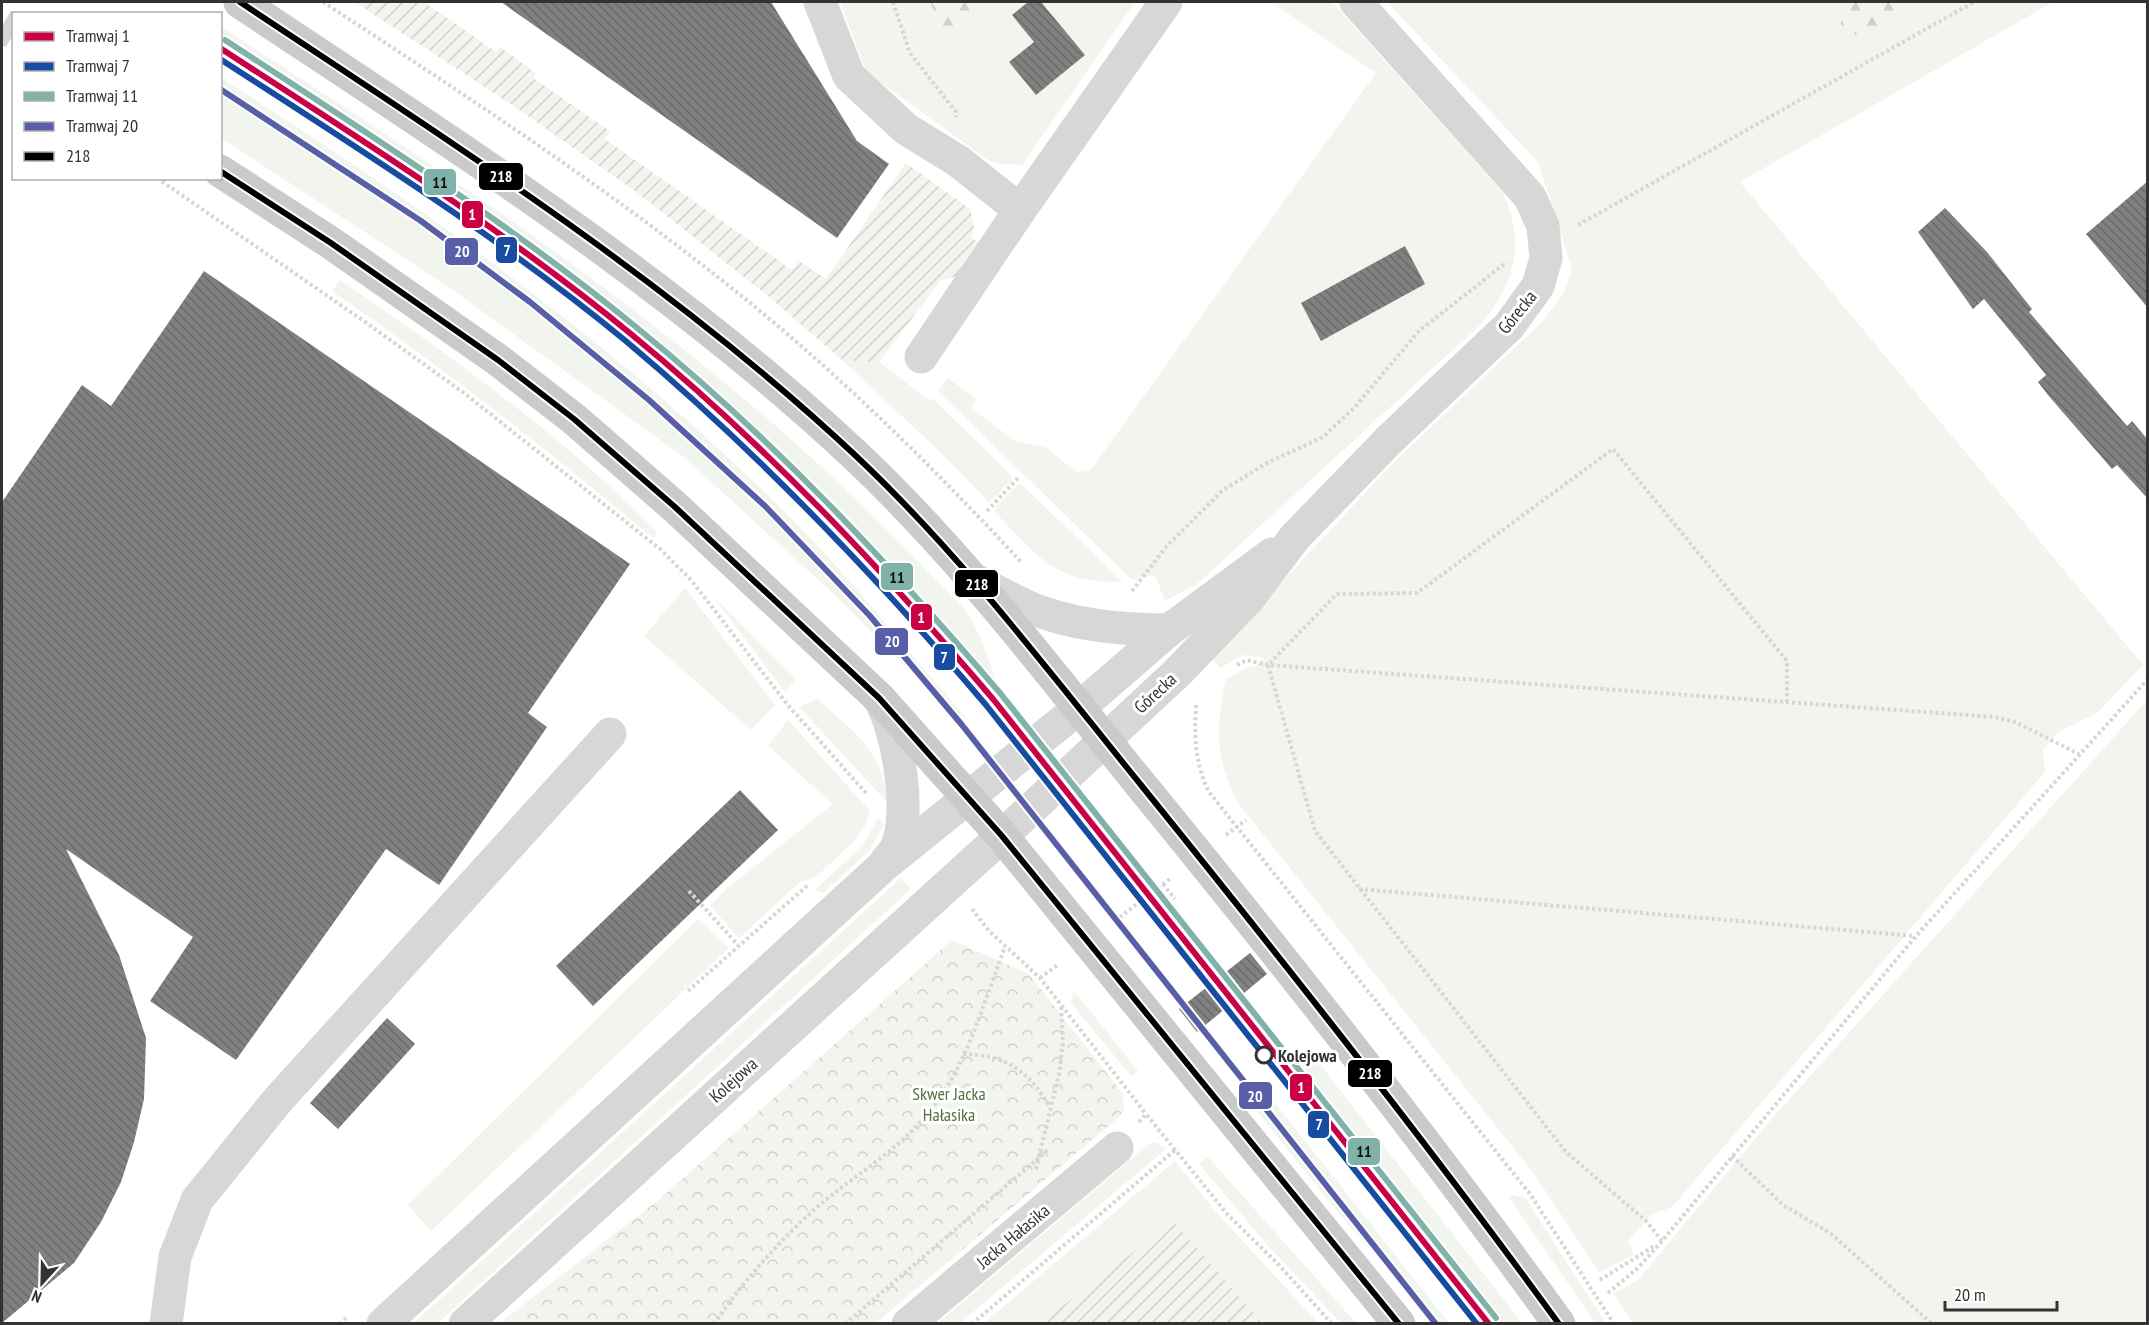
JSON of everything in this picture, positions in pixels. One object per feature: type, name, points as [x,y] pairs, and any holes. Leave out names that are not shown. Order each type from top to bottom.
[{"type":"main road","points":[[240,2],[558,214],[633,269],[739,352],[857,457],[975,580],[1199,856],[1426,1145],[1559,1323]]},
{"type":"main road","points":[[222,172],[331,243],[480,347],[565,413],[652,486],[879,698],[1002,837],[1399,1323]]},
{"type":"street","points":[[820,2],[849,76],[906,129],[957,161],[1020,210]]},
{"type":"street","points":[[921,357],[1020,210],[1166,2]]},
{"type":"street","name":"Górecka","points":[[1002,837],[1191,659],[1249,598],[1295,537],[1389,440],[1519,314],[1538,286],[1546,258],[1546,243],[1538,213],[1519,182],[1356,2]]},
{"type":"street","name":"Górecka","points":[[968,798],[1169,630],[1226,585],[1295,537]]},
{"type":"street","points":[[975,580],[1026,606],[1058,617],[1101,626],[1169,630]]},
{"type":"street","points":[[879,698],[891,724],[900,768],[900,830],[896,848],[882,867]]},
{"type":"street","points":[[166,1323],[176,1257],[197,1200],[277,1101],[610,734]]},
{"type":"street","points":[[383,1323],[882,867],[968,798]]},
{"type":"street","name":"Kolejowa","points":[[465,1323],[1002,837]]},
{"type":"street","name":"Jacka Hałasika","points":[[908,1323],[1117,1148]]},
{"type":"path","points":[[893,2],[910,53],[956,112],[957,161]]},
{"type":"path","points":[[1132,591],[1166,547],[1222,491],[1265,464],[1323,437],[1354,408],[1419,331],[1504,264],[1546,243],[1974,2]]},
{"type":"path","points":[[160,180],[464,393],[660,549],[691,580],[787,704],[900,830]]},
{"type":"path","points":[[1268,665],[1337,594],[1417,593],[1613,449],[1787,661],[1788,702]]},
{"type":"path","points":[[987,511],[1019,477]]},
{"type":"path","points":[[1246,660],[1268,665],[1995,717],[2015,722],[2079,754]]},
{"type":"path","points":[[1268,665],[1315,831],[1566,1152],[1646,1221],[1662,1241]]},
{"type":"path","points":[[1608,1293],[1639,1267],[1662,1241],[1916,936],[2148,679]]},
{"type":"path","points":[[1040,978],[1246,820]]},
{"type":"path","points":[[951,883],[989,931],[1040,978],[1228,1215],[1280,1265],[1332,1323]]},
{"type":"path","points":[[1163,884],[1175,899]]},
{"type":"path","points":[[1359,889],[1916,936]]},
{"type":"path","points":[[689,891],[738,945]]},
{"type":"path","points":[[714,1323],[756,1270],[788,1235],[925,1118],[946,1087],[963,1054],[1005,946]]},
{"type":"path","points":[[1029,1221],[1036,1187],[1036,1161],[1050,1108],[1063,1042],[1061,1005]]},
{"type":"path","points":[[963,1054],[990,1055],[1012,1064],[1035,1083],[1050,1108]]},
{"type":"path","points":[[1117,1148],[1146,1114]]},
{"type":"path","points":[[845,1323],[1048,1150]]},
{"type":"path","points":[[972,1323],[1175,1150]]},
{"type":"path","points":[[1732,1156],[1784,1204],[1830,1233],[1932,1323]]},
{"type":"path","points":[[1600,1280],[1662,1241]]},
{"type":"green space","points":[[355,2],[424,2],[496,52],[500,47],[536,73],[533,78],[610,131],[605,139],[792,270],[799,261],[826,279],[906,163],[970,209],[974,228],[971,238],[983,245],[957,276],[940,281],[879,362],[843,361],[767,295],[639,194],[515,107]]},
{"type":"green space","points":[[840,2],[1135,2],[1022,165],[999,164],[988,160],[872,76],[865,68]]},
{"type":"green space","points":[[930,2],[989,2],[943,33]]},
{"type":"green space","points":[[1271,2],[1332,2],[1502,191],[1514,227],[1514,261],[1502,293],[1481,324],[1197,584],[1165,601],[1155,575],[1132,580],[938,391],[948,378],[976,399],[971,408],[1015,441],[1047,448],[1076,472],[1090,471],[1376,73]]},
{"type":"green space","points":[[1387,2],[2053,2],[1740,182],[2143,665],[2098,712],[2057,733],[2043,750],[2045,772],[1672,1207],[1652,1214],[1628,1241],[1634,1255],[1599,1272],[1535,1175],[1238,803],[1230,787],[1221,757],[1219,728],[1226,679],[1250,666],[1254,668],[1264,658],[1244,655],[1220,668],[1211,658],[1391,465],[1543,321],[1564,292],[1572,269],[1538,162]]},
{"type":"green space","points":[[1841,2],[1924,2],[1859,35],[1845,33],[1841,24]]},
{"type":"green space","points":[[222,27],[387,136],[551,249],[631,308],[785,434],[859,502],[964,609],[980,636],[999,692],[834,508],[740,417],[674,359],[572,277],[530,245],[222,37]]},
{"type":"green space","points":[[222,79],[373,178],[447,230],[592,340],[662,398],[729,459],[818,546],[969,721],[937,699],[838,598],[685,458],[450,288],[222,139]]},
{"type":"green space","points":[[340,280],[505,398],[583,462],[657,532],[654,539],[496,411],[332,291]]},
{"type":"green space","points":[[843,361],[879,362],[930,401],[932,398],[1011,475],[1012,480],[989,502],[940,452]]},
{"type":"green space","points":[[1017,485],[1022,485],[1123,582],[1080,578],[1064,573],[1036,554],[994,509]]},
{"type":"green space","points":[[685,588],[775,705],[751,730],[644,636]]},
{"type":"green space","points":[[712,595],[796,679],[785,692]]},
{"type":"green space","points":[[817,699],[854,732],[873,755],[884,784],[887,802],[799,707]]},
{"type":"green space","points":[[2147,700],[2147,1323],[1633,1323],[1614,1294],[1639,1279],[1769,1122]]},
{"type":"green space","points":[[788,720],[870,811],[864,828],[853,842],[817,876],[800,882],[739,938],[710,906],[726,889],[833,804],[768,746]]},
{"type":"green space","points":[[878,818],[884,824],[869,851],[823,893],[815,890],[864,844]]},
{"type":"green space","points":[[901,878],[911,889],[438,1323],[414,1323]]},
{"type":"green space","points":[[698,919],[729,948],[431,1231],[408,1205]]},
{"type":"green space","name":"Skwer Jacka Hałasika","points":[[952,940],[1029,974],[1123,1094],[1124,1110],[1119,1117],[876,1323],[500,1323],[661,1198]]},
{"type":"green space","points":[[1074,991],[1138,1071],[1131,1076],[1070,1002]]},
{"type":"green space","points":[[1311,1053],[1522,1323],[1500,1323],[1295,1065]]},
{"type":"green space","points":[[1264,1089],[1449,1323],[1432,1323],[1323,1194],[1249,1101]]},
{"type":"green space","points":[[1156,1142],[1166,1149],[960,1323],[938,1323],[1150,1143]]},
{"type":"green space","points":[[1208,1157],[1356,1323],[1341,1323],[1270,1248],[1199,1164]]},
{"type":"green space","points":[[1175,1161],[1216,1212],[1318,1323],[1262,1323],[1176,1224],[1040,1323],[983,1324]]},
{"type":"green space","points":[[1512,1195],[1525,1198],[1606,1323],[1595,1323],[1509,1197]]},
{"type":"green space","points":[[1176,1224],[1262,1323],[1040,1323],[1156,1235]]},
{"type":"building","points":[[501,2],[771,2],[857,141],[889,164],[837,238]]},
{"type":"building","points":[[1028,2],[1041,2],[1085,55],[1036,95],[1009,62],[1034,42],[1012,15]]},
{"type":"building","points":[[2148,181],[2148,308],[2086,234]]},
{"type":"building","points":[[1945,208],[1987,252],[2032,309],[2029,312],[2127,426],[2132,421],[2148,440],[2148,499],[2117,465],[2112,469],[2048,395],[2038,382],[2046,375],[1984,299],[1973,309],[1918,232]]},
{"type":"building","points":[[1405,246],[1425,284],[1321,341],[1301,303]]},
{"type":"building","points":[[204,271],[630,564],[528,713],[547,727],[439,885],[386,849],[236,1060],[150,1001],[193,937],[66,849],[119,955],[146,1038],[144,1099],[134,1142],[121,1182],[101,1222],[74,1263],[2,1323],[2,502],[82,385],[111,406]]},
{"type":"building","points":[[740,790],[778,830],[593,1006],[556,966]]},
{"type":"building","points":[[1250,953],[1267,974],[1197,1032],[1179,1009]]},
{"type":"building","points":[[387,1018],[415,1044],[338,1129],[310,1103]]},
{"type":"tunnel","points":[[2,26],[12,32]]},
{"type":"tram line","name":"11","points":[[225,40],[383,143],[537,250],[686,369],[781,456],[871,548],[1000,693],[1496,1318]]},
{"type":"tram line","name":"1","points":[[222,49],[430,185],[582,295],[680,376],[820,508],[908,602],[993,699],[1489,1324]]},
{"type":"tram line","name":"7","points":[[222,60],[428,195],[579,303],[723,427],[814,516],[902,609],[986,705],[1477,1324]]},
{"type":"tram line","name":"20","points":[[222,90],[421,221],[530,302],[649,400],[765,506],[870,616],[962,725],[1436,1324]]},
{"type":"transit line","name":"218","points":[[240,2],[479,161],[635,273],[785,392],[895,494],[1004,616],[1195,851],[1406,1119],[1559,1324]]},
{"type":"transit line","name":"218","points":[[222,172],[331,243],[498,360],[574,419],[675,507],[879,698],[1002,836],[1399,1324]]},
{"type":"place","name":"Kolejowa","points":[[1264,1055]]}]
